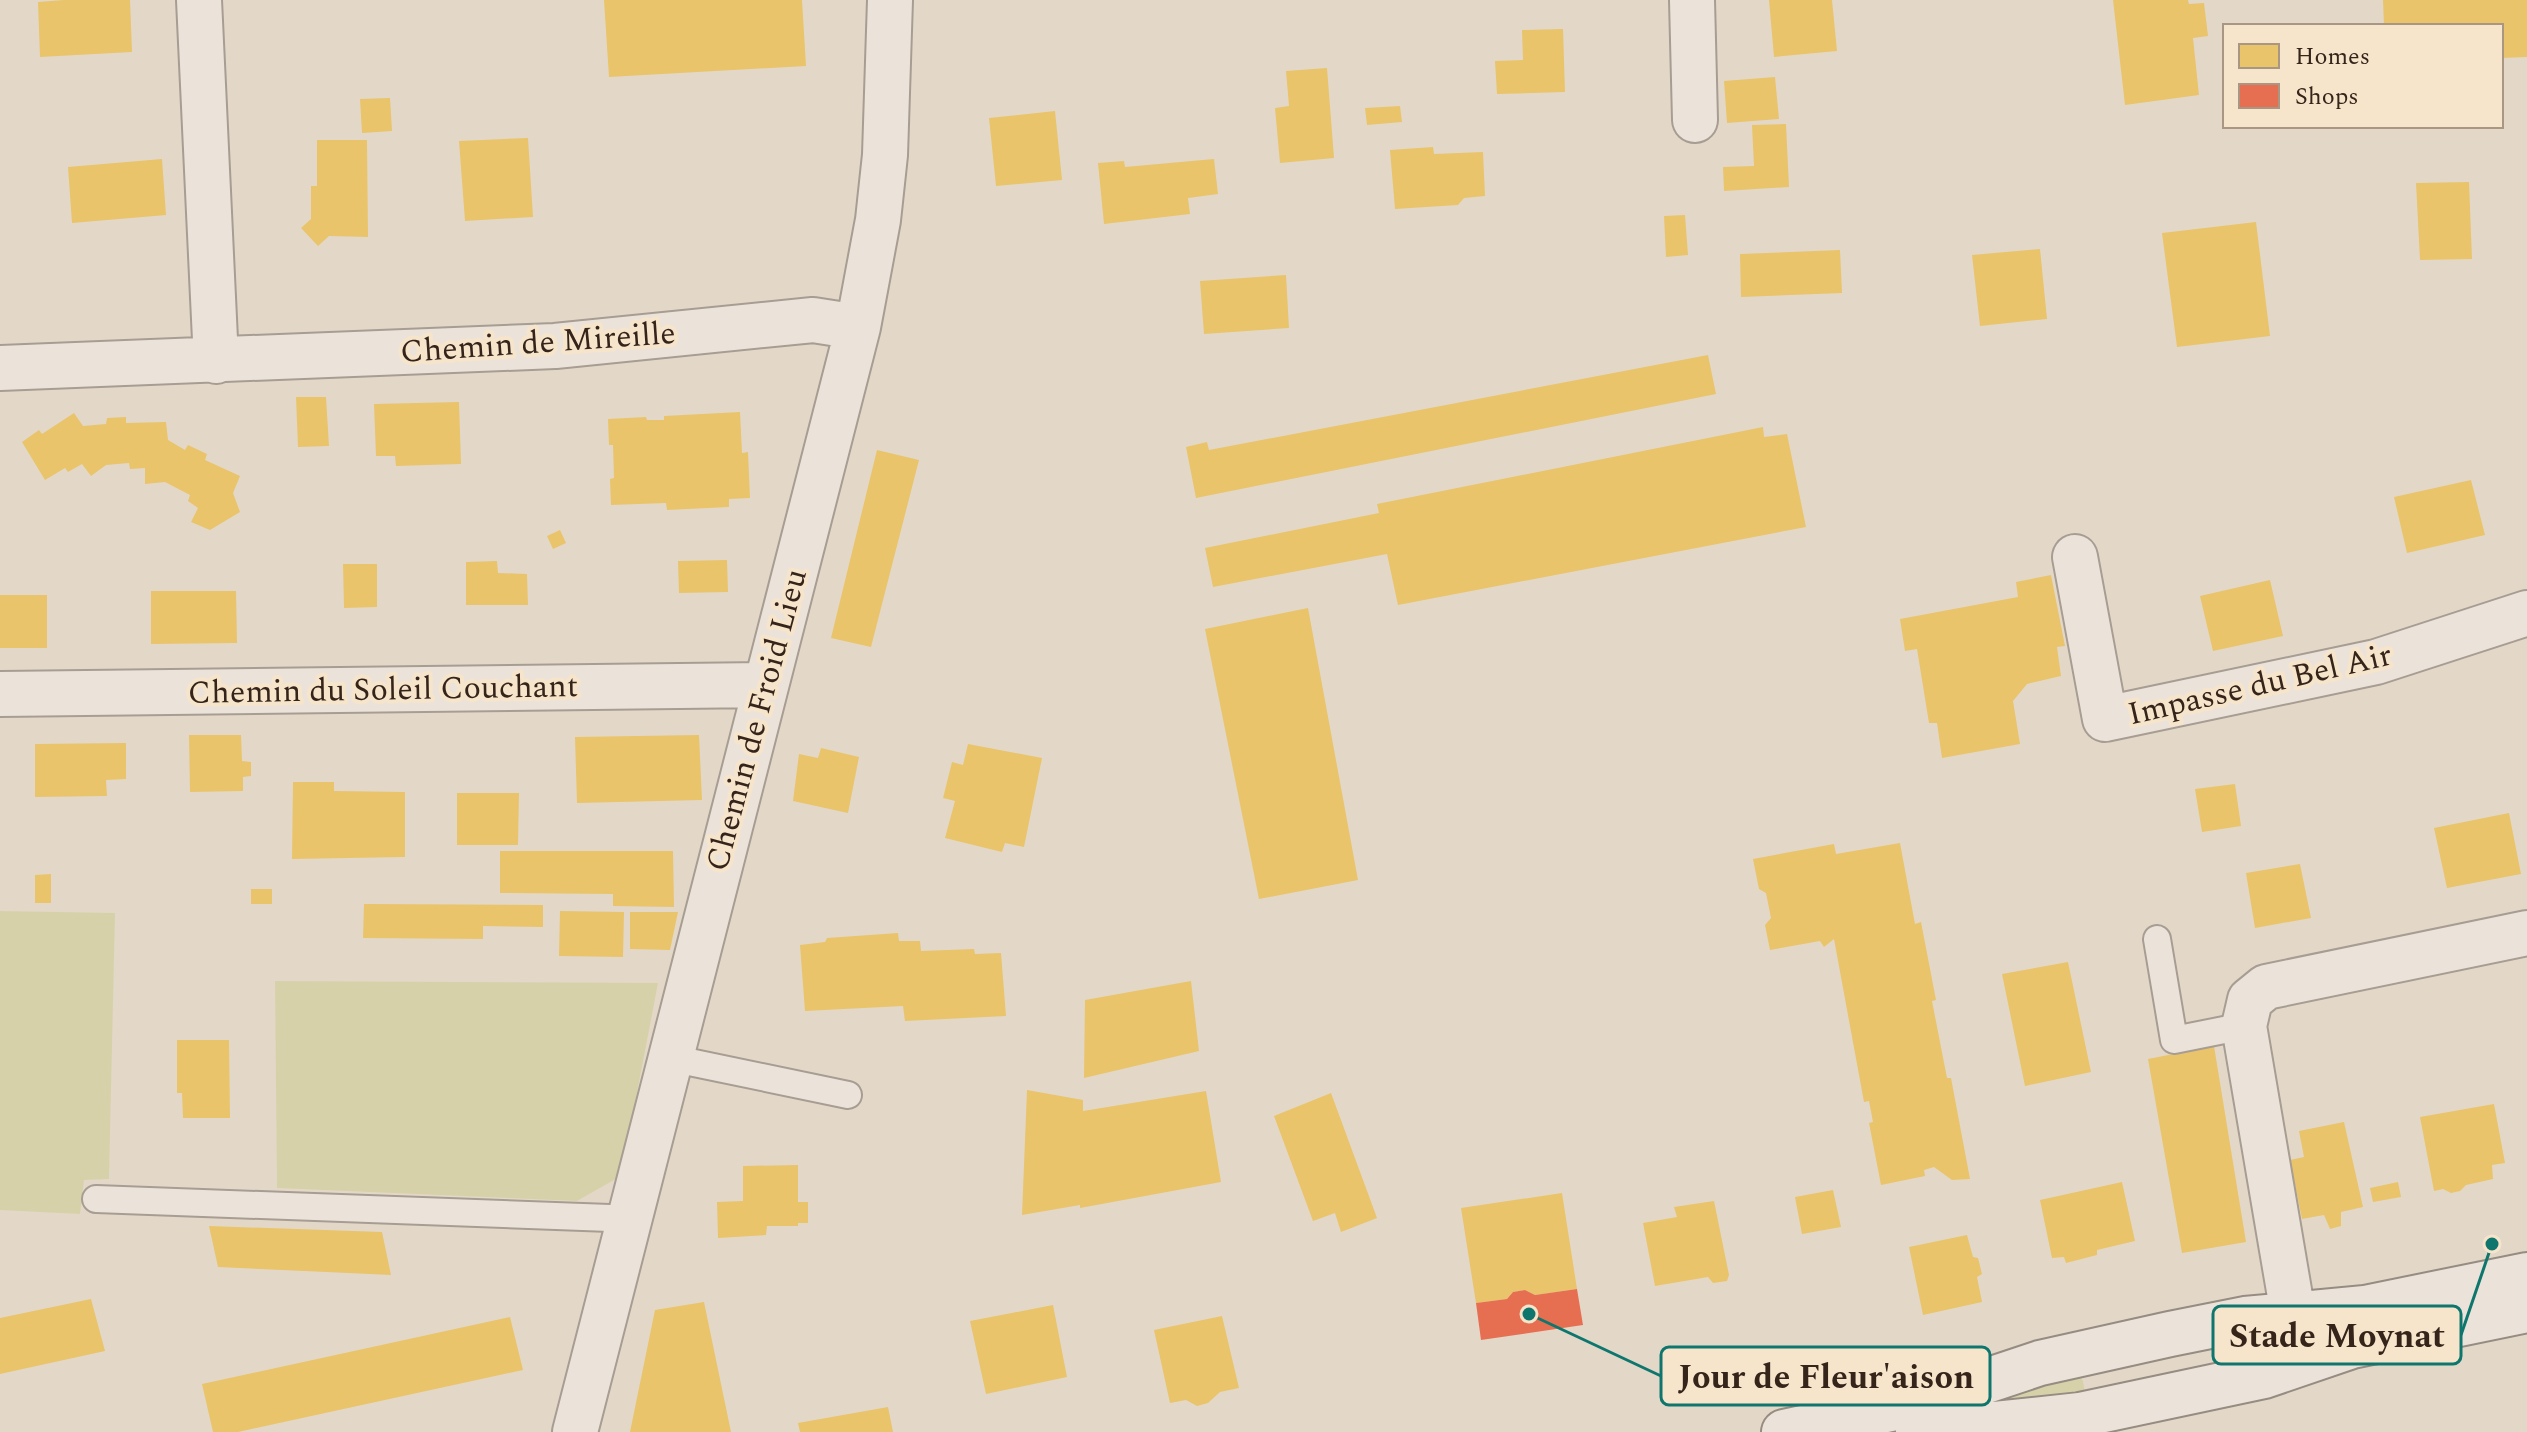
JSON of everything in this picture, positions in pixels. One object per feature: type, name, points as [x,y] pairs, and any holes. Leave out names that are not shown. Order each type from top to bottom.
[{"type":"street","points":[[199,0],[216,361]]},
{"type":"street","name":"Chemin de Froid Lieu","points":[[575,1432],[858,327],[878,220],[885,155],[890,0]]},
{"type":"street","points":[[1692,0],[1695,120]]},
{"type":"street","name":"Chemin de Mireille","points":[[0,368],[555,346],[813,320],[858,327]]},
{"type":"street","name":"Impasse du Bel Air","points":[[2075,557],[2105,719],[2376,662],[2527,613]]},
{"type":"street","name":"Chemin du Soleil Couchant","points":[[0,694],[766,685]]},
{"type":"street","points":[[2293,1314],[2244,1026],[2250,1000],[2266,987],[2527,933]]},
{"type":"street","points":[[1784,1432],[1923,1402],[2040,1363],[2192,1330],[2245,1319],[2365,1308],[2527,1275]]},
{"type":"street","points":[[1918,1432],[2048,1420],[2115,1420],[2204,1389],[2264,1376],[2352,1346],[2527,1310]]},
{"type":"street","points":[[2192,1330],[2204,1389]]},
{"type":"street","points":[[2099,1350],[2115,1420]]},
{"type":"lane","points":[[2157,939],[2174,1040],[2244,1026]]},
{"type":"lane","points":[[670,1058],[848,1095]]},
{"type":"lane","points":[[96,1199],[610,1218],[629,1222]]},
{"type":"shaded area","points":[[0,911],[115,913],[109,1179],[84,1180],[80,1214],[0,1210]]},
{"type":"shaded area","points":[[275,981],[658,983],[621,1176],[577,1201],[277,1188]]},
{"type":"shaded area","points":[[2345,1323],[2228,1374],[2214,1358],[2215,1344]]},
{"type":"shaded area","points":[[2075,1369],[2083,1381],[2086,1400],[1956,1405]]},
{"type":"building: Homes","points":[[130,0],[132,52],[40,57],[38,2]]},
{"type":"building: Homes","points":[[604,0],[802,0],[806,66],[609,77]]},
{"type":"building: Homes","points":[[1769,0],[1832,0],[1837,51],[1774,57]]},
{"type":"building: Homes","points":[[2113,0],[2188,0],[2189,4],[2204,3],[2208,36],[2193,38],[2199,95],[2125,105]]},
{"type":"building: Homes","points":[[2383,0],[2527,0],[2527,57],[2503,58],[2503,24],[2384,24]]},
{"type":"building: Homes","points":[[1563,29],[1565,92],[1497,94],[1495,61],[1523,60],[1522,30]]},
{"type":"building: Homes","points":[[1327,68],[1334,158],[1280,163],[1275,108],[1289,106],[1286,71]]},
{"type":"building: Homes","points":[[1775,77],[1779,119],[1727,123],[1724,81]]},
{"type":"building: Homes","points":[[390,98],[392,131],[362,133],[360,99]]},
{"type":"building: Homes","points":[[1400,106],[1402,122],[1367,125],[1365,108]]},
{"type":"building: Homes","points":[[1055,111],[1062,180],[996,186],[989,118]]},
{"type":"building: Homes","points":[[1786,124],[1789,187],[1724,191],[1723,167],[1754,166],[1752,125]]},
{"type":"building: Homes","points":[[528,138],[533,217],[465,221],[459,141]]},
{"type":"building: Homes","points":[[317,140],[367,140],[368,237],[329,236],[318,246],[301,228],[311,219],[311,186],[317,186]]},
{"type":"building: Homes","points":[[1433,147],[1434,154],[1483,152],[1485,196],[1464,198],[1458,205],[1395,209],[1390,150]]},
{"type":"building: Homes","points":[[162,159],[166,215],[72,223],[68,167]]},
{"type":"building: Homes","points":[[1214,159],[1218,194],[1188,198],[1190,214],[1104,224],[1098,163],[1124,161],[1125,167]]},
{"type":"building: Homes","points":[[2469,182],[2472,259],[2420,260],[2416,183]]},
{"type":"building: Homes","points":[[1685,215],[1688,255],[1666,257],[1664,216]]},
{"type":"building: Homes","points":[[2256,222],[2270,336],[2177,347],[2162,233]]},
{"type":"building: Homes","points":[[2040,249],[2047,319],[1980,326],[1972,255]]},
{"type":"building: Homes","points":[[1840,250],[1842,293],[1741,297],[1740,254]]},
{"type":"building: Homes","points":[[1286,275],[1289,328],[1204,334],[1200,281]]},
{"type":"building: Homes","points":[[1708,355],[1716,394],[1196,498],[1186,447],[1207,442],[1209,450]]},
{"type":"building: Homes","points":[[296,397],[326,397],[329,446],[298,447]]},
{"type":"building: Homes","points":[[459,402],[461,464],[396,466],[395,456],[376,456],[374,404]]},
{"type":"building: Homes","points":[[740,412],[742,453],[748,452],[750,498],[729,499],[729,507],[667,510],[666,503],[611,505],[613,445],[609,445],[608,419],[646,417],[647,420],[664,420],[664,416]]},
{"type":"building: Homes","points":[[74,413],[83,426],[106,424],[107,418],[126,417],[126,423],[166,422],[168,440],[185,450],[188,445],[207,454],[205,460],[240,476],[233,493],[240,512],[210,530],[191,522],[198,508],[188,501],[190,495],[165,482],[145,484],[145,468],[130,469],[129,463],[106,465],[91,476],[82,464],[68,472],[65,468],[45,480],[22,442],[39,430],[42,434]]},
{"type":"building: Homes","points":[[1763,427],[1764,437],[1787,434],[1806,527],[1398,605],[1387,554],[1213,587],[1205,548],[1379,513],[1377,504]]},
{"type":"building: Homes","points":[[877,450],[919,460],[871,647],[831,638]]},
{"type":"building: Homes","points":[[2471,480],[2485,535],[2407,553],[2394,497]]},
{"type":"building: Homes","points":[[560,530],[566,543],[553,549],[547,536]]},
{"type":"building: Homes","points":[[727,560],[728,592],[679,593],[678,561]]},
{"type":"building: Homes","points":[[497,561],[498,573],[527,574],[528,605],[466,605],[466,562]]},
{"type":"building: Homes","points":[[343,564],[377,564],[377,607],[344,608]]},
{"type":"building: Homes","points":[[2051,575],[2065,646],[2057,647],[2061,676],[2027,684],[2013,701],[2020,744],[1942,758],[1937,723],[1929,723],[1917,649],[1905,651],[1900,619],[2018,597],[2016,582]]},
{"type":"building: Homes","points":[[2270,580],[2283,636],[2213,651],[2200,596]]},
{"type":"building: Homes","points":[[151,591],[236,591],[237,643],[151,644]]},
{"type":"building: Homes","points":[[0,595],[47,595],[47,648],[0,648]]},
{"type":"building: Homes","points":[[1308,608],[1358,880],[1259,899],[1205,629]]},
{"type":"building: Homes","points":[[189,735],[241,735],[242,761],[251,762],[251,776],[243,777],[243,791],[190,792]]},
{"type":"building: Homes","points":[[699,735],[702,800],[577,803],[575,737]]},
{"type":"building: Homes","points":[[126,743],[126,779],[106,780],[107,796],[35,797],[35,744]]},
{"type":"building: Homes","points":[[968,744],[1042,758],[1024,847],[1005,843],[1002,852],[945,838],[955,801],[943,798],[952,762],[963,765]]},
{"type":"building: Homes","points":[[821,748],[859,757],[848,813],[793,801],[799,754],[818,758]]},
{"type":"building: Homes","points":[[293,782],[334,782],[334,791],[405,792],[405,857],[292,859]]},
{"type":"building: Homes","points":[[2235,784],[2241,826],[2202,832],[2195,789]]},
{"type":"building: Homes","points":[[457,793],[519,793],[518,845],[457,845]]},
{"type":"building: Homes","points":[[2509,813],[2521,874],[2447,888],[2434,828]]},
{"type":"building: Homes","points":[[1900,843],[1915,924],[1921,922],[1936,1000],[1932,1001],[1947,1078],[1951,1078],[1970,1179],[1952,1180],[1934,1167],[1924,1170],[1925,1176],[1881,1185],[1869,1123],[1873,1122],[1869,1101],[1864,1102],[1834,939],[1824,947],[1820,941],[1770,950],[1765,925],[1771,918],[1766,893],[1759,889],[1753,859],[1834,844],[1836,854]]},
{"type":"building: Homes","points":[[500,851],[673,851],[674,907],[613,906],[613,894],[500,893]]},
{"type":"building: Homes","points":[[2300,864],[2311,918],[2255,928],[2246,873]]},
{"type":"building: Homes","points":[[51,874],[51,903],[35,903],[35,875]]},
{"type":"building: Homes","points":[[251,889],[272,889],[272,904],[251,904]]},
{"type":"building: Homes","points":[[364,904],[543,905],[543,927],[483,926],[483,939],[363,938]]},
{"type":"building: Homes","points":[[560,911],[624,912],[623,957],[559,956]]},
{"type":"building: Homes","points":[[630,912],[678,912],[670,950],[630,949]]},
{"type":"building: Homes","points":[[898,933],[899,941],[920,941],[921,951],[974,949],[975,954],[1001,953],[1006,1016],[905,1021],[903,1006],[805,1011],[800,945],[825,942],[827,938]]},
{"type":"building: Homes","points":[[2068,962],[2091,1072],[2025,1086],[2002,974]]},
{"type":"building: Homes","points":[[1191,981],[1199,1051],[1084,1078],[1085,1000]]},
{"type":"building: Homes","points":[[177,1040],[229,1040],[230,1118],[183,1118],[182,1093],[177,1093]]},
{"type":"building: Homes","points":[[2214,1046],[2246,1242],[2182,1253],[2148,1059]]},
{"type":"building: Homes","points":[[1027,1090],[1083,1100],[1083,1111],[1206,1091],[1221,1182],[1080,1208],[1080,1205],[1022,1215]]},
{"type":"building: Homes","points":[[1331,1093],[1377,1218],[1341,1232],[1335,1213],[1313,1221],[1274,1116]]},
{"type":"building: Homes","points":[[2494,1104],[2505,1163],[2492,1165],[2493,1179],[2466,1185],[2460,1191],[2451,1193],[2443,1189],[2434,1191],[2420,1117]]},
{"type":"building: Homes","points":[[2344,1122],[2363,1207],[2341,1212],[2341,1226],[2330,1229],[2324,1215],[2302,1219],[2290,1160],[2304,1157],[2299,1131]]},
{"type":"building: Homes","points":[[798,1165],[798,1202],[808,1202],[808,1223],[767,1226],[766,1235],[718,1238],[717,1202],[743,1201],[743,1166]]},
{"type":"building: Homes","points":[[2122,1182],[2135,1241],[2097,1250],[2097,1255],[2066,1263],[2064,1257],[2052,1258],[2040,1200]]},
{"type":"building: Homes","points":[[2398,1182],[2401,1197],[2373,1202],[2370,1188]]},
{"type":"building: Homes","points":[[1833,1190],[1841,1227],[1802,1234],[1795,1197]]},
{"type":"building: Homes","points":[[1562,1193],[1577,1289],[1535,1295],[1525,1290],[1513,1292],[1507,1299],[1476,1303],[1461,1208]]},
{"type":"building: Homes","points":[[1714,1201],[1729,1275],[1727,1281],[1713,1283],[1708,1277],[1655,1286],[1643,1223],[1677,1217],[1674,1207]]},
{"type":"building: Homes","points":[[209,1226],[382,1232],[391,1275],[218,1267]]},
{"type":"building: Homes","points":[[1967,1235],[1982,1274],[1977,1277],[1982,1302],[1923,1315],[1909,1247]]},
{"type":"building: Homes","points":[[91,1299],[105,1351],[0,1374],[0,1318]]},
{"type":"building: Homes","points":[[704,1302],[731,1432],[630,1432],[655,1310]]},
{"type":"building: Homes","points":[[1053,1305],[1067,1377],[986,1394],[970,1321]]},
{"type":"building: Homes","points":[[1222,1316],[1239,1388],[1220,1392],[1208,1403],[1197,1406],[1186,1400],[1170,1403],[1154,1330]]},
{"type":"building: Homes","points":[[510,1317],[523,1370],[238,1432],[213,1432],[202,1384]]},
{"type":"building: Homes","points":[[888,1407],[893,1432],[800,1432],[798,1423]]},
{"type":"building: Shops","points":[[1577,1289],[1583,1325],[1481,1340],[1476,1303],[1507,1299],[1513,1292],[1525,1290],[1535,1295]]},
{"type":"place","name":"Stade Moynat","points":[[2492,1244]]},
{"type":"place","name":"Jour de Fleur'aison","points":[[1529,1314]]}]
